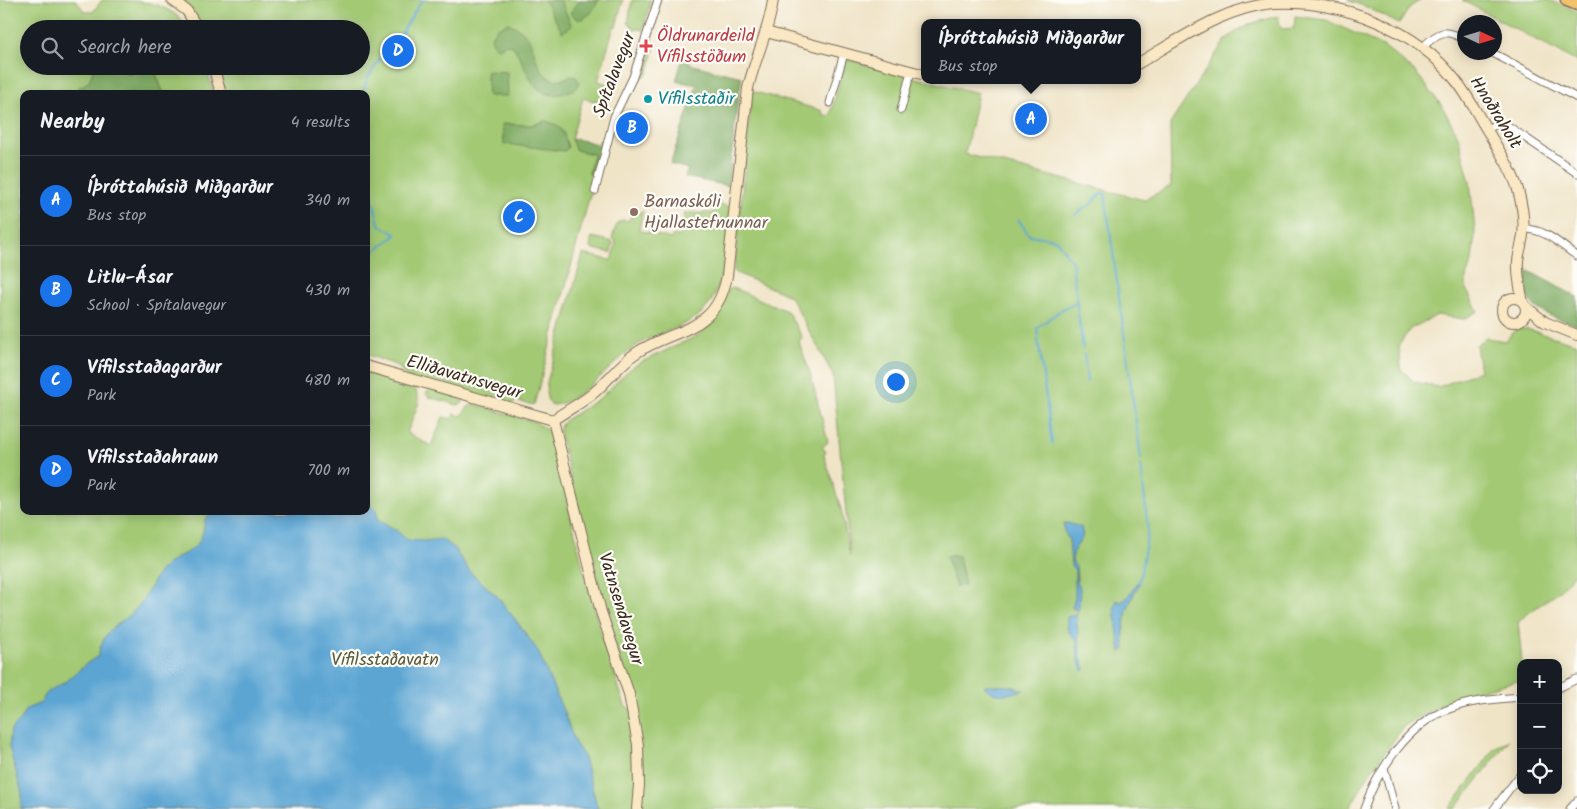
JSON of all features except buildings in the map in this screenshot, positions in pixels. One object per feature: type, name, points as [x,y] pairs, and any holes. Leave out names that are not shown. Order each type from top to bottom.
[{"type":"highway","points":[[1566,0],[1577,4]]},
{"type":"main road","points":[[172,0],[187,11],[192,20]]},
{"type":"main road","points":[[553,420],[592,394],[635,354],[698,324],[712,310],[720,297],[727,276],[748,88],[755,60],[766,32],[773,0]]},
{"type":"main road","name":"Hnoðraholt","points":[[1141,62],[1234,12],[1273,1],[1320,4],[1351,11],[1398,31],[1423,47],[1457,82],[1507,164],[1518,189],[1523,215],[1524,229],[1518,260],[1518,275],[1524,304]]},
{"type":"main road","points":[[766,32],[921,74]]},
{"type":"main road","points":[[216,75],[220,90]]},
{"type":"main road","name":"Hnoðraholt","points":[[1508,300],[1518,275]]},
{"type":"main road","points":[[1545,322],[1518,298],[1508,300],[1502,307],[1504,316],[1512,322],[1522,320],[1545,322],[1577,335]]},
{"type":"main road","points":[[1522,320],[1526,314],[1524,304]]},
{"type":"main road","name":"Elliðavatnsvegur","points":[[370,367],[553,420]]},
{"type":"main road","name":"Vatnsendavegur","points":[[553,420],[601,612],[629,694],[638,746],[639,785],[637,809]]},
{"type":"street","name":"Spítalavegur","points":[[595,191],[614,118],[633,77],[658,0]]},
{"type":"street","points":[[1423,47],[1442,32],[1457,35]]},
{"type":"street","points":[[830,103],[844,53]]},
{"type":"street","points":[[1502,58],[1577,98]]},
{"type":"street","points":[[901,110],[911,71]]},
{"type":"street","points":[[1486,129],[1498,124],[1508,126],[1577,173]]},
{"type":"street","points":[[1524,229],[1537,230],[1544,233],[1577,256]]},
{"type":"street","points":[[1562,686],[1577,679]]},
{"type":"street","points":[[1364,809],[1369,794],[1392,756],[1410,735],[1425,723],[1447,709],[1485,700],[1517,697]]},
{"type":"street","points":[[1384,768],[1395,809]]},
{"type":"street","points":[[1494,809],[1517,779]]},
{"type":"street","points":[[1570,809],[1577,801]]},
{"type":"green space","points":[[0,0],[76,0],[85,12],[93,12],[102,0],[128,0],[162,7],[182,20],[20,20],[20,75],[92,75],[85,84],[78,88],[79,90],[20,90],[20,515],[370,515],[370,374],[415,387],[419,402],[407,433],[431,446],[443,417],[452,419],[454,414],[461,416],[473,404],[535,422],[548,431],[553,439],[584,572],[600,630],[625,706],[637,713],[609,626],[559,432],[564,421],[600,398],[639,363],[699,335],[709,326],[720,311],[728,290],[733,288],[787,311],[802,337],[799,342],[810,373],[828,442],[822,448],[826,451],[824,455],[841,509],[850,556],[833,375],[790,296],[734,272],[752,91],[823,111],[822,114],[830,116],[846,59],[921,79],[921,84],[941,84],[978,93],[965,154],[1144,200],[1171,186],[1170,124],[1226,39],[1246,25],[1278,16],[1281,29],[1294,28],[1295,16],[1326,20],[1385,47],[1417,74],[1442,106],[1458,136],[1470,182],[1475,231],[1472,261],[1466,277],[1466,289],[1478,311],[1464,319],[1437,315],[1410,329],[1399,345],[1401,369],[1414,382],[1438,387],[1480,371],[1476,345],[1486,338],[1506,341],[1516,329],[1527,329],[1577,344],[1577,571],[1559,591],[1518,621],[1522,659],[1517,659],[1517,681],[1459,696],[1404,726],[1368,776],[1349,809],[0,809]]},
{"type":"green space","points":[[181,0],[623,0],[598,81],[608,84],[603,103],[583,98],[571,139],[576,150],[593,154],[589,174],[595,176],[534,405],[515,401],[510,407],[407,378],[398,366],[370,356],[370,90],[224,90],[220,75],[370,75],[370,20],[196,20]]},
{"type":"green space","points":[[544,0],[560,0],[572,26],[562,32]]},
{"type":"green space","points":[[580,0],[599,0],[591,13],[583,19],[577,19],[570,13]]},
{"type":"green space","points":[[632,0],[651,0],[643,30],[633,28],[628,23]]},
{"type":"green space","points":[[1347,0],[1421,0],[1410,7],[1399,24],[1367,7]]},
{"type":"green space","points":[[1462,0],[1548,0],[1577,11],[1577,62],[1502,22],[1502,15],[1490,15]]},
{"type":"green space","points":[[508,23],[518,28],[527,36],[540,69],[545,75],[551,79],[576,77],[579,83],[577,88],[562,94],[551,95],[535,85],[513,46],[507,44],[498,48],[494,46],[491,37],[496,29]]},
{"type":"green space","points":[[646,46],[654,47],[654,51],[648,74],[643,77],[639,75],[639,71],[646,63],[647,53],[645,50]]},
{"type":"green space","points":[[685,50],[691,53],[689,61],[693,65],[742,77],[728,186],[685,177],[688,169],[670,164],[697,85],[676,81]]},
{"type":"green space","points":[[486,71],[507,72],[508,96],[488,96]]},
{"type":"green space","points":[[92,75],[156,75],[162,90],[79,90],[78,88],[89,80]]},
{"type":"green space","points":[[156,75],[209,75],[213,90],[162,90]]},
{"type":"green space","points":[[544,121],[555,124],[561,129],[568,147],[565,151],[504,144],[502,124],[532,125]]},
{"type":"green space","points":[[571,139],[587,141],[602,146],[595,176],[589,174],[593,154],[576,150]]},
{"type":"green space","points":[[715,203],[731,207],[724,267],[717,289],[705,309],[687,323],[634,347],[583,391],[561,403],[551,405],[547,397],[547,382],[583,254],[610,260],[613,258],[616,241],[612,239],[617,223],[623,220],[628,221],[631,216],[643,211],[639,230],[671,239],[673,235],[678,236],[682,234],[685,213],[713,213]]},
{"type":"green space","points":[[592,237],[613,242],[611,253],[590,248]]},
{"type":"green space","points":[[1527,270],[1577,297],[1577,325],[1555,318],[1534,306],[1527,294]]},
{"type":"green space","points":[[431,389],[462,399],[463,403],[458,405],[429,397],[426,393]]},
{"type":"green space","points":[[946,556],[959,556],[965,585],[956,587]]},
{"type":"green space","points":[[1509,740],[1455,809],[1449,809],[1495,748]]},
{"type":"water","name":"Vífilsstaðavatn","points":[[370,505],[377,511],[377,520],[395,529],[407,540],[441,539],[453,547],[471,573],[498,597],[538,651],[575,743],[583,755],[598,809],[21,809],[22,794],[9,747],[11,729],[20,720],[26,709],[41,703],[47,692],[67,681],[98,656],[105,637],[140,604],[159,572],[196,545],[203,531],[205,519],[210,515],[370,515]]},
{"type":"water","points":[[1067,523],[1081,527],[1083,536],[1074,550],[1072,561],[1076,567],[1077,582],[1080,588],[1079,608],[1076,614],[1077,609],[1072,607],[1075,597],[1075,570],[1071,566],[1069,540],[1064,531],[1064,524]]},
{"type":"water","points":[[1138,582],[1140,583],[1126,614],[1124,631],[1125,649],[1121,652],[1114,609],[1117,600],[1121,602],[1127,598]]},
{"type":"water","points":[[1076,614],[1084,671],[1082,671],[1078,659],[1077,642],[1067,626],[1067,617]]},
{"type":"water","points":[[984,686],[1009,686],[1024,690],[1008,694],[998,694],[993,693]]},
{"type":"waterway","points":[[370,75],[380,59],[403,31],[420,3],[425,0]]},
{"type":"waterway","points":[[364,90],[370,75]]},
{"type":"waterway","points":[[370,189],[379,224],[396,235],[370,254]]},
{"type":"waterway","points":[[1075,215],[1092,203],[1101,193],[1105,194],[1141,459]]},
{"type":"waterway","points":[[1018,219],[1029,235],[1055,239],[1059,243],[1072,262],[1076,295]]},
{"type":"waterway","points":[[1076,299],[1083,348]]},
{"type":"waterway","points":[[1038,336],[1037,328],[1061,310],[1077,302]]},
{"type":"waterway","points":[[1038,339],[1052,443]]},
{"type":"waterway","points":[[1084,354],[1087,382]]},
{"type":"waterway","points":[[1139,583],[1148,530],[1141,465]]},
{"type":"place","name":"Öldrunardeild Vífilsstöðum","points":[[646,46]]},
{"type":"place","name":"Vífilsstaðahraun","points":[[398,51]]},
{"type":"place","name":"Vífilsstaðir","points":[[648,99]]},
{"type":"place","name":"Íþróttahúsið Miðgarður","points":[[1031,119]]},
{"type":"place","name":"Litlu-Ásar","points":[[632,128]]},
{"type":"place","name":"Barnaskóli Hjallastefnunnar","points":[[634,212]]},
{"type":"place","name":"Vífilsstaðagarður","points":[[519,217]]}]
